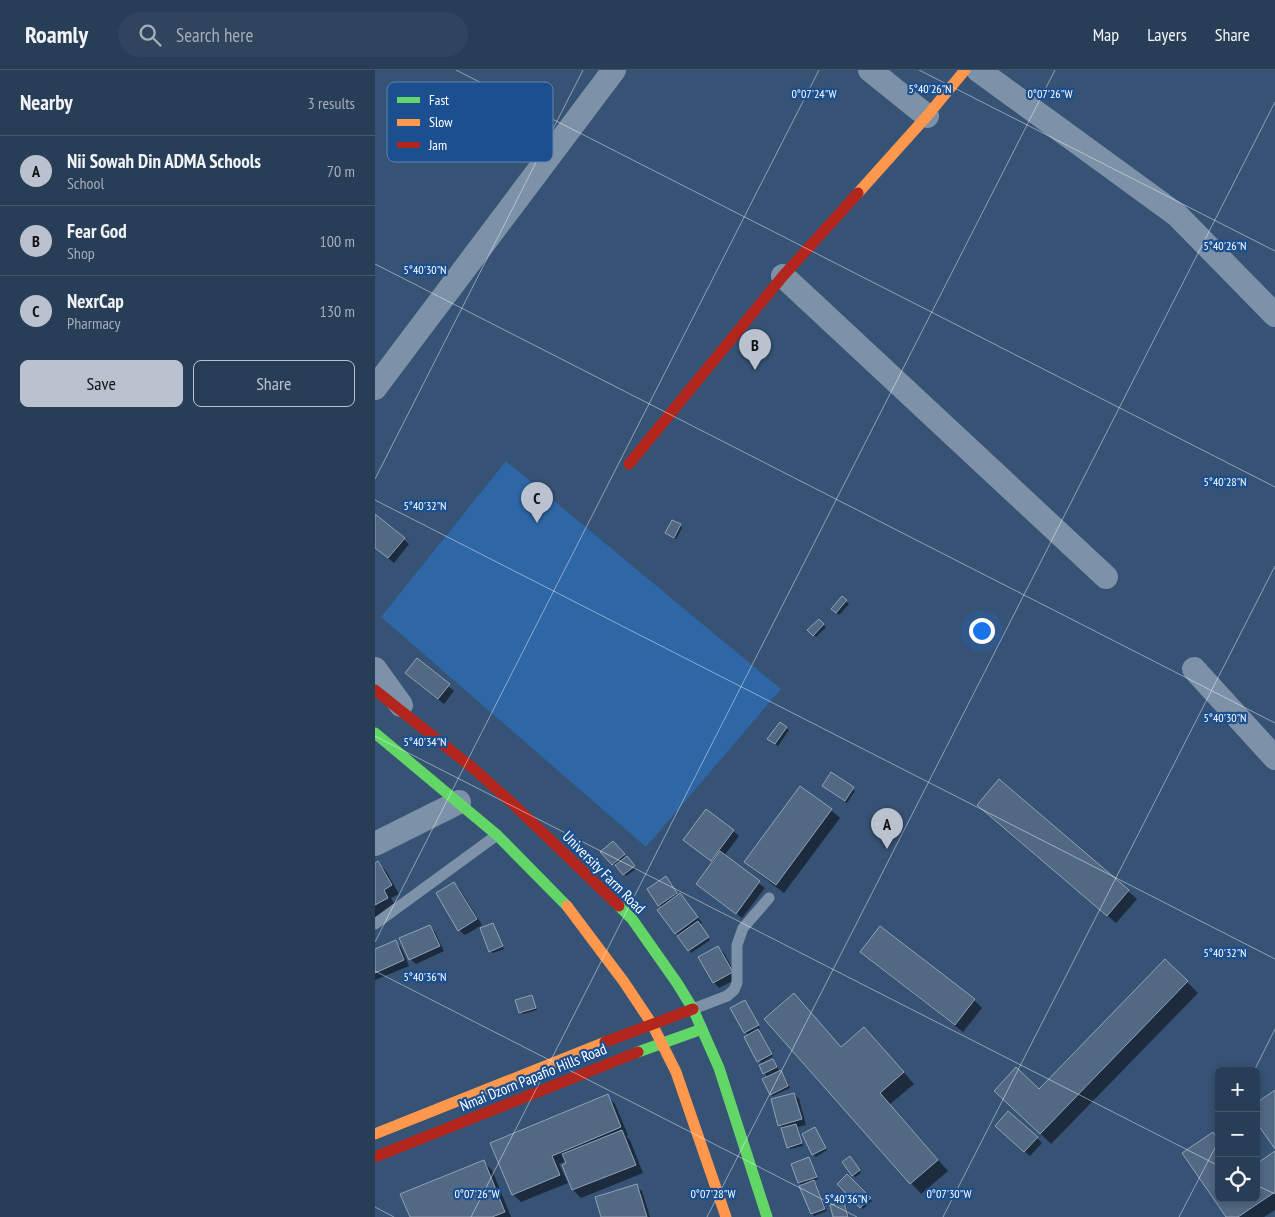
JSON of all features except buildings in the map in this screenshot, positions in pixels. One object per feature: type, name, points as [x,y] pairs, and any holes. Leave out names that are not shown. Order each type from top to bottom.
[{"type":"street","points":[[553,152],[615,70]]},
{"type":"street","points":[[870,70],[927,116]]},
{"type":"street","points":[[629,464],[783,276],[927,116],[965,70]]},
{"type":"street","points":[[978,70],[1177,215],[1275,315]]},
{"type":"street","points":[[375,388],[546,162]]},
{"type":"street","points":[[783,276],[1106,577]]},
{"type":"street","points":[[375,669],[412,721]]},
{"type":"street","points":[[1194,669],[1275,758]]},
{"type":"street","name":"University Farm Road","points":[[375,690],[474,769],[632,919],[677,982],[703,1029],[719,1068],[767,1217]]},
{"type":"street","points":[[375,732],[497,835],[566,904],[624,982],[652,1024],[676,1072],[696,1125],[726,1217]]},
{"type":"street","points":[[375,743],[403,756]]},
{"type":"street","points":[[375,844],[459,802]]},
{"type":"street","name":"Nmai Dzorn Papafio Hills Road","points":[[375,1134],[693,1009]]},
{"type":"street","name":"Nmai Dzorn Papafio Hills Road","points":[[375,1156],[661,1043],[703,1029]]},
{"type":"lane","points":[[375,924],[497,835]]},
{"type":"lane","points":[[693,1009],[727,996],[734,990],[737,983],[737,945],[743,928],[769,898]]},
{"type":"shaded area","points":[[506,461],[781,689],[646,847],[381,617]]},
{"type":"traffic: fast","points":[[375,733],[497,835],[567,906]]},
{"type":"traffic: fast","points":[[619,906],[632,919],[693,1009],[719,1068],[767,1217]]},
{"type":"traffic: fast","points":[[638,1052],[702,1029]]},
{"type":"traffic: slow","points":[[858,193],[927,116],[965,70]]},
{"type":"traffic: slow","points":[[567,906],[624,982],[652,1024],[676,1072],[726,1217]]},
{"type":"traffic: slow","points":[[375,1134],[605,1042]]},
{"type":"traffic: jam","points":[[629,464],[783,276],[858,193]]},
{"type":"traffic: jam","points":[[375,690],[474,769],[619,906]]},
{"type":"traffic: jam","points":[[605,1042],[693,1009]]},
{"type":"traffic: jam","points":[[375,1157],[638,1052]]},
{"type":"place","name":"Fear God","points":[[755,370]]},
{"type":"place","name":"NexrCap","points":[[537,523]]},
{"type":"place","name":"Nii Sowah Din ADMA Schools","points":[[887,849]]}]
